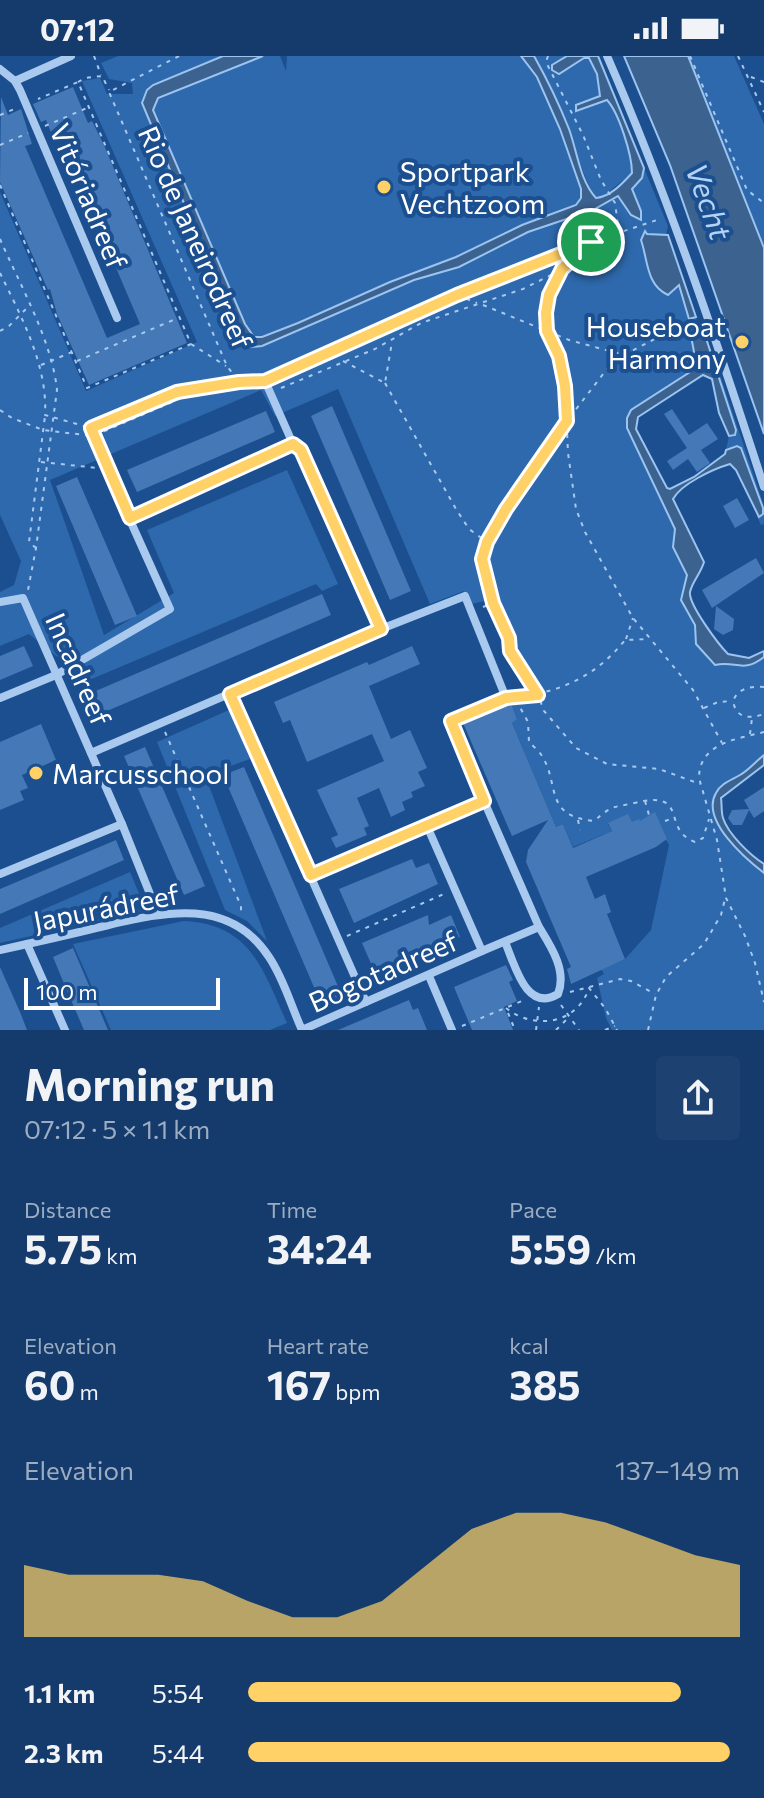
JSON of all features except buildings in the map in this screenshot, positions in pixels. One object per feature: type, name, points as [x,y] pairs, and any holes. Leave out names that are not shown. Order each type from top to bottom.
[{"type":"street","points":[[0,69],[15,81],[71,56]]},
{"type":"street","points":[[607,56],[710,320],[764,487]]},
{"type":"street","name":"Vitóriadreef","points":[[15,81],[117,318]]},
{"type":"street","name":"Rio de Janeirodreef","points":[[265,381],[293,444],[301,450],[381,629]]},
{"type":"street","points":[[130,518],[293,444]]},
{"type":"street","points":[[0,698],[56,675],[170,609],[107,469]]},
{"type":"street","points":[[91,753],[465,596],[506,698]]},
{"type":"street","name":"Incadreef","points":[[0,602],[23,598],[158,914]]},
{"type":"street","points":[[230,694],[366,1002]]},
{"type":"street","points":[[311,875],[484,801],[561,972],[563,982],[557,995],[549,1000],[540,1000],[530,993],[505,942]]},
{"type":"street","points":[[0,874],[122,824]]},
{"type":"street","points":[[427,826],[482,951]]},
{"type":"street","name":"Japurádreef","points":[[0,950],[158,914],[198,913],[237,926],[269,956],[302,1030]]},
{"type":"street","name":"Bogotadreef","points":[[302,1030],[539,927]]},
{"type":"street","points":[[27,944],[65,1030]]},
{"type":"street","points":[[429,976],[452,1030]]},
{"type":"path","name":"Rio de Janeirodreef","points":[[94,56],[227,366],[239,382],[265,381]]},
{"type":"path","points":[[109,92],[179,56]]},
{"type":"path","points":[[548,56],[546,62],[615,203],[619,233]]},
{"type":"path","points":[[690,56],[747,190],[764,203]]},
{"type":"path","points":[[738,56],[764,112]]},
{"type":"path","points":[[78,82],[102,76]]},
{"type":"path","points":[[750,77],[764,82]]},
{"type":"path","points":[[0,115],[27,104]]},
{"type":"path","points":[[0,410],[43,430],[93,436],[191,394],[265,381],[457,295],[591,242],[671,216]]},
{"type":"path","points":[[0,239],[51,360],[57,390],[30,586],[23,598]]},
{"type":"path","points":[[270,393],[392,341],[445,313],[523,289],[562,269],[591,242]]},
{"type":"path","points":[[562,269],[549,295],[547,331],[559,356],[565,386],[576,509],[585,532],[633,618],[687,683],[722,743]]},
{"type":"path","points":[[0,273],[40,365],[46,392],[29,542],[36,548]]},
{"type":"path","points":[[457,295],[601,351],[624,355]]},
{"type":"path","points":[[0,331],[29,306]]},
{"type":"path","points":[[76,361],[180,317]]},
{"type":"path","points":[[701,785],[659,769],[620,766],[594,759],[564,737],[544,711],[538,695],[510,651],[509,638],[493,603],[482,559],[487,542],[531,470],[585,395],[624,355],[672,330],[710,320]]},
{"type":"path","points":[[385,383],[392,341]]},
{"type":"path","points":[[191,344],[227,366]]},
{"type":"path","points":[[40,365],[72,352]]},
{"type":"path","points":[[343,361],[385,383],[469,529],[487,542]]},
{"type":"path","points":[[45,415],[91,428],[177,392],[239,382]]},
{"type":"path","points":[[39,461],[107,469],[91,428]]},
{"type":"path","points":[[471,612],[493,603]]},
{"type":"path","points":[[633,618],[625,640],[585,677],[538,695],[515,697],[528,722],[529,742],[545,760],[554,796],[566,811],[579,818],[594,821],[603,812],[620,804],[662,800],[671,809],[685,837],[695,842],[703,838],[709,818]]},
{"type":"path","points":[[625,640],[650,639]]},
{"type":"path","points":[[733,701],[740,691],[754,686],[764,687]]},
{"type":"path","points":[[484,801],[451,721],[506,698]]},
{"type":"path","points":[[704,708],[718,702],[733,701]]},
{"type":"path","points":[[733,701],[737,714],[752,718],[764,714]]},
{"type":"path","points":[[750,736],[752,718]]},
{"type":"path","points":[[161,722],[241,906],[237,926]]},
{"type":"path","points":[[764,732],[714,747],[699,768],[709,818],[717,840],[726,898],[755,963],[764,1002]]},
{"type":"path","points":[[645,800],[649,815]]},
{"type":"path","points":[[579,818],[580,830]]},
{"type":"path","points":[[665,821],[674,818]]},
{"type":"path","points":[[339,940],[455,889]]},
{"type":"path","points":[[648,1030],[656,995],[666,977],[704,944],[721,915],[726,898]]},
{"type":"path","points":[[579,1030],[568,1018],[557,995],[620,979],[631,981],[656,995]]},
{"type":"path","points":[[556,1030],[586,997],[589,988]]},
{"type":"path","points":[[589,988],[617,1030]]},
{"type":"path","points":[[452,1030],[525,1000],[530,993]]},
{"type":"path","points":[[536,1030],[540,1000]]},
{"type":"path","points":[[506,1008],[517,1018],[537,1025],[568,1018]]},
{"type":"path","points":[[506,1008],[515,1030]]},
{"type":"path","points":[[605,1030],[615,1026]]},
{"type":"shaded area","points":[[118,56],[223,56],[153,85],[144,95],[244,322],[153,110],[158,98],[263,56],[280,56],[286,71],[287,56],[521,56],[537,77],[560,129],[582,193],[576,205],[522,225],[619,196],[631,215],[629,188],[644,168],[668,226],[666,235],[693,312],[713,354],[764,506],[764,524],[761,525],[757,516],[763,508],[741,448],[737,446],[726,450],[729,436],[735,435],[718,373],[691,336],[695,350],[694,366],[690,372],[654,395],[627,428],[675,529],[673,547],[687,575],[681,600],[695,626],[696,644],[715,664],[745,664],[764,657],[764,755],[714,795],[717,819],[722,830],[736,848],[764,873],[764,1030],[612,1030],[606,1018],[597,978],[604,974],[601,969],[625,959],[651,930],[669,845],[658,831],[643,825],[608,824],[612,831],[573,847],[563,824],[556,827],[512,723],[517,718],[510,701],[537,692],[496,598],[472,604],[464,591],[430,604],[338,389],[275,416],[261,390],[50,480],[104,635],[174,593],[147,530],[287,470],[338,584],[322,591],[316,584],[87,681],[29,634],[0,646],[0,592],[14,585],[21,561],[0,515],[0,192],[86,391],[197,342],[82,81],[100,78],[107,94],[133,94],[132,83],[109,79],[101,63]]},
{"type":"shaded area","points":[[534,56],[567,56],[552,65],[589,58],[597,77],[600,97],[576,105],[577,111],[607,100],[616,115],[627,145],[632,173],[601,198],[593,195],[552,89]]},
{"type":"shaded area","points":[[688,56],[734,56],[764,124],[764,248]]},
{"type":"shaded area","points":[[229,710],[250,759],[205,775],[267,941],[247,921],[225,910],[157,742]]},
{"type":"shaded area","points":[[130,872],[146,910],[0,943],[0,928]]},
{"type":"shaded area","points":[[184,921],[207,924],[240,941],[262,968],[287,1023],[270,1030],[111,1030],[73,944]]},
{"type":"water","points":[[223,56],[263,56],[158,98],[153,110],[245,324],[254,337],[262,337],[298,323],[456,257],[522,225],[576,205],[581,198],[581,189],[560,129],[537,77],[521,56],[534,56],[544,74],[569,129],[586,183],[596,198],[611,192],[632,173],[624,135],[607,100],[576,111],[576,105],[600,96],[597,74],[589,58],[559,74],[552,70],[552,65],[567,56],[598,56],[644,168],[642,178],[632,189],[641,211],[641,220],[631,215],[618,196],[593,210],[528,232],[459,267],[414,280],[262,346],[249,346],[240,337],[142,103],[147,90],[153,85]]},
{"type":"water","name":"Vecht","points":[[624,56],[688,56],[764,248],[764,434],[670,165]]},
{"type":"water","points":[[645,231],[647,234],[668,235],[696,317],[689,319],[679,285],[668,295],[655,285],[641,240]]},
{"type":"water","points":[[697,329],[704,332],[735,435],[729,436],[719,413],[712,379],[703,375],[638,417],[636,429],[670,489],[694,477],[725,454],[726,450],[737,446],[741,448],[763,508],[763,514],[759,517],[730,464],[690,483],[673,499],[704,562],[690,592],[699,615],[728,654],[749,658],[764,651],[764,657],[744,666],[715,665],[696,644],[695,625],[681,600],[687,575],[673,547],[675,529],[627,428],[631,410],[690,372],[694,359],[691,336]]},
{"type":"water","points":[[764,755],[764,765],[721,798],[722,816],[730,831],[764,864],[764,873],[727,838],[714,815],[713,804],[721,787]]},
{"type":"place","name":"Sportpark Vechtzoom","points":[[384,187]]},
{"type":"place","name":"Houseboat Harmony","points":[[742,342]]},
{"type":"place","name":"Marcusschool","points":[[36,773]]},
{"type":"route","points":[[591,242],[562,269],[549,295],[546,313],[547,331],[559,356],[565,386],[567,421],[506,509],[487,542],[482,559],[493,603],[509,638],[510,651],[538,695],[506,698],[451,721],[484,801],[311,875],[230,694],[381,629],[301,450],[293,444],[130,518],[91,428],[177,392],[265,381],[457,295],[591,242]]}]
